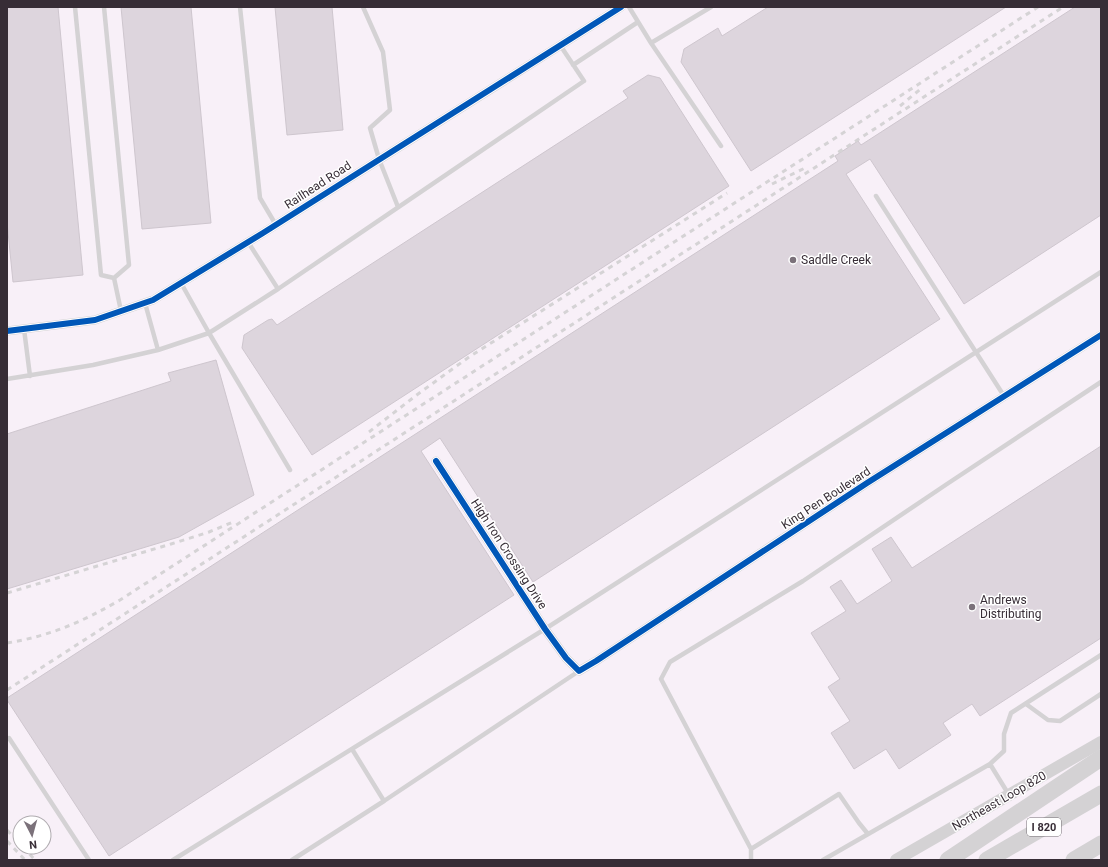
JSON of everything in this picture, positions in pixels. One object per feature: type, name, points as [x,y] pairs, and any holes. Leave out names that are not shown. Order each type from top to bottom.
[{"type":"highway","points":[[948,860],[1101,758]]},
{"type":"highway","name":"I 820","points":[[987,860],[1101,794]]},
{"type":"highway","points":[[1074,860],[1101,844]]},
{"type":"street","name":"Railhead Road","points":[[7,331],[95,320],[154,300],[620,7]]},
{"type":"street","name":"King Pen Boulevard","points":[[579,671],[868,483],[1101,335]]},
{"type":"street","name":"High Iron Crossing Drive","points":[[436,461],[545,629],[566,658],[579,671]]},
{"type":"street","name":"Northeast Loop 820","points":[[896,860],[1101,742]]},
{"type":"lane","points":[[75,7],[101,274],[114,278]]},
{"type":"lane","points":[[104,7],[129,264],[114,278]]},
{"type":"lane","points":[[240,7],[260,198],[276,224]]},
{"type":"lane","points":[[364,7],[383,52],[390,110],[370,128],[379,159],[398,207]]},
{"type":"lane","points":[[629,7],[651,43],[721,146]]},
{"type":"lane","points":[[651,43],[711,7]]},
{"type":"lane","points":[[573,64],[638,22]]},
{"type":"lane","points":[[7,379],[93,365],[158,350],[209,333],[278,289],[584,81],[560,45]]},
{"type":"lane","points":[[876,196],[1004,396]]},
{"type":"lane","points":[[248,242],[278,289]]},
{"type":"lane","points":[[174,860],[545,629],[1101,272]]},
{"type":"lane","points":[[114,278],[121,311]]},
{"type":"lane","points":[[181,284],[290,470]]},
{"type":"lane","points":[[145,303],[158,350]]},
{"type":"lane","points":[[24,329],[30,376]]},
{"type":"lane","points":[[751,860],[751,849],[661,679],[670,662],[803,581],[1101,382]]},
{"type":"lane","points":[[823,860],[990,764],[1004,751],[1004,734],[1011,713],[1101,655]]},
{"type":"lane","points":[[292,860],[384,801],[579,671]]},
{"type":"lane","points":[[1026,704],[1048,720],[1060,720],[1101,694]]},
{"type":"lane","points":[[9,738],[89,860]]},
{"type":"lane","points":[[352,749],[384,801]]},
{"type":"lane","points":[[990,764],[1009,795]]},
{"type":"lane","points":[[751,849],[839,794],[868,834]]},
{"type":"building","points":[[7,7],[58,7],[83,275],[13,282],[7,222]]},
{"type":"building","points":[[121,7],[191,7],[211,223],[142,229]]},
{"type":"building","points":[[275,7],[332,7],[343,130],[287,135]]},
{"type":"building","points":[[768,7],[1006,7],[751,171],[681,62],[684,49],[718,28],[722,36]]},
{"type":"building","points":[[1075,7],[1101,7],[1101,215],[964,304],[870,159],[846,174],[940,319],[533,582],[440,438],[421,451],[514,595],[109,856],[7,698],[838,161],[835,156],[858,141],[861,145]]},
{"type":"building","points":[[648,75],[660,78],[729,186],[312,455],[242,348],[244,335],[268,320],[272,319],[277,325],[628,98],[623,91]]},
{"type":"building","points":[[216,360],[254,495],[179,537],[7,589],[7,434],[171,381],[168,373]]},
{"type":"building","name":"Andrews Distributing","points":[[1101,446],[1101,638],[980,716],[972,704],[943,723],[951,735],[899,769],[886,749],[854,769],[831,733],[850,721],[828,687],[840,679],[811,633],[846,611],[830,587],[841,580],[857,604],[892,581],[872,549],[891,537],[912,568]]},
{"type":"railway","points":[[7,643],[52,632],[92,615],[120,600],[1038,7]]},
{"type":"railway","points":[[7,690],[1063,7]]},
{"type":"railway","points":[[900,106],[923,87]]},
{"type":"railway","points":[[772,184],[805,168]]},
{"type":"railway","points":[[369,432],[469,357],[727,193]]},
{"type":"railway","points":[[7,593],[171,544],[209,532],[233,522]]},
{"type":"railway","points":[[7,830],[12,835]]},
{"type":"railway","points":[[7,841],[25,860]]},
{"type":"railway","points":[[30,855],[35,860]]},
{"type":"cycle path","points":[[7,331],[95,320],[153,300],[263,233],[621,7]]},
{"type":"cycle path","points":[[436,461],[545,629],[566,658],[579,671],[867,483],[1101,335]]},
{"type":"place","name":"Saddle Creek","points":[[793,260]]},
{"type":"place","name":"Andrews Distributing","points":[[972,607]]}]
